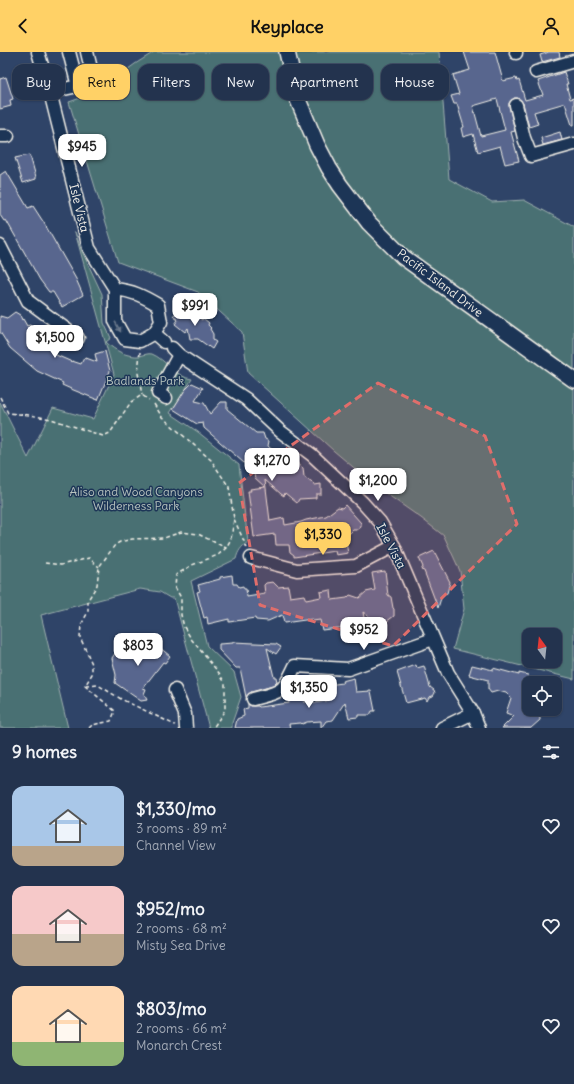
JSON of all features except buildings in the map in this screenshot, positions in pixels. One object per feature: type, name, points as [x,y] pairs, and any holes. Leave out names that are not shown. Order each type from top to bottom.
[{"type":"main road","name":"Pacific Island Drive","points":[[287,52],[298,100],[317,145],[340,186],[369,223],[402,257],[574,380]]},
{"type":"street","name":"Isle Vista","points":[[38,52],[42,64]]},
{"type":"street","points":[[69,52],[73,67]]},
{"type":"street","points":[[87,52],[90,64]]},
{"type":"street","points":[[536,72],[574,61]]},
{"type":"street","name":"Isle Vista","points":[[52,100],[89,248],[115,289]]},
{"type":"street","points":[[516,104],[524,138],[531,156],[574,144]]},
{"type":"street","points":[[0,246],[28,300],[78,338]]},
{"type":"street","points":[[115,289],[130,291],[144,296],[158,305],[161,322],[154,333],[140,341],[125,339],[115,321],[115,289]]},
{"type":"street","name":"Isle Vista","points":[[154,333],[172,348],[246,399],[280,431],[312,455],[362,502],[380,522],[394,546],[448,673],[473,713],[479,728]]},
{"type":"street","points":[[159,398],[172,348]]},
{"type":"street","points":[[252,558],[297,570],[356,566],[394,546]]},
{"type":"street","points":[[253,700],[279,692],[286,686],[295,666],[348,669],[433,639]]},
{"type":"street","points":[[175,690],[185,714],[182,727]]},
{"type":"street","points":[[442,728],[473,713]]},
{"type":"path","points":[[140,350],[138,373],[142,395]]},
{"type":"path","points":[[0,397],[8,413],[51,419],[103,436],[110,433],[131,402],[142,395],[159,398],[162,417],[211,460],[229,487],[234,519],[252,558]]},
{"type":"path","points":[[213,728],[225,710],[224,683],[220,673],[192,640],[184,627],[181,614],[181,598],[175,587],[176,575],[192,565],[218,555],[226,548],[231,539],[234,519]]},
{"type":"path","points":[[85,686],[92,674],[92,664],[80,637],[81,625],[88,612],[88,600],[97,586],[99,567],[115,545],[132,539],[164,538],[181,532],[198,534],[226,548]]},
{"type":"path","points":[[45,564],[61,565],[89,558],[99,567]]},
{"type":"path","points":[[85,686],[98,685],[122,699],[182,727]]},
{"type":"path","points":[[85,686],[115,712],[111,721],[92,725],[89,728]]},
{"type":"highlighted area","points":[[378,383],[485,436],[517,524],[393,646],[260,605],[239,483]]},
{"type":"green space","points":[[154,52],[439,52],[440,64],[381,64],[381,100],[443,100],[449,179],[492,202],[524,200],[574,227],[574,679],[530,668],[562,668],[562,628],[522,628],[522,666],[453,649],[464,609],[460,571],[444,536],[378,488],[334,451],[248,373],[242,332],[198,292],[118,262],[69,102],[75,100],[130,100],[130,68]]},
{"type":"green space","name":"Aliso and Wood Canyons Wilderness Park","points":[[75,232],[81,249],[102,294],[104,323],[111,338],[106,342],[117,351],[126,354],[140,356],[152,354],[157,356],[176,372],[192,379],[170,413],[198,432],[239,465],[248,542],[240,549],[236,559],[191,581],[207,646],[234,672],[241,697],[232,723],[232,728],[209,728],[174,598],[170,598],[160,592],[140,589],[41,615],[68,728],[0,728],[0,402],[28,458],[53,408],[93,419],[114,374]]},
{"type":"park label","name":"Badlands Park","points":[[145,381]]}]
